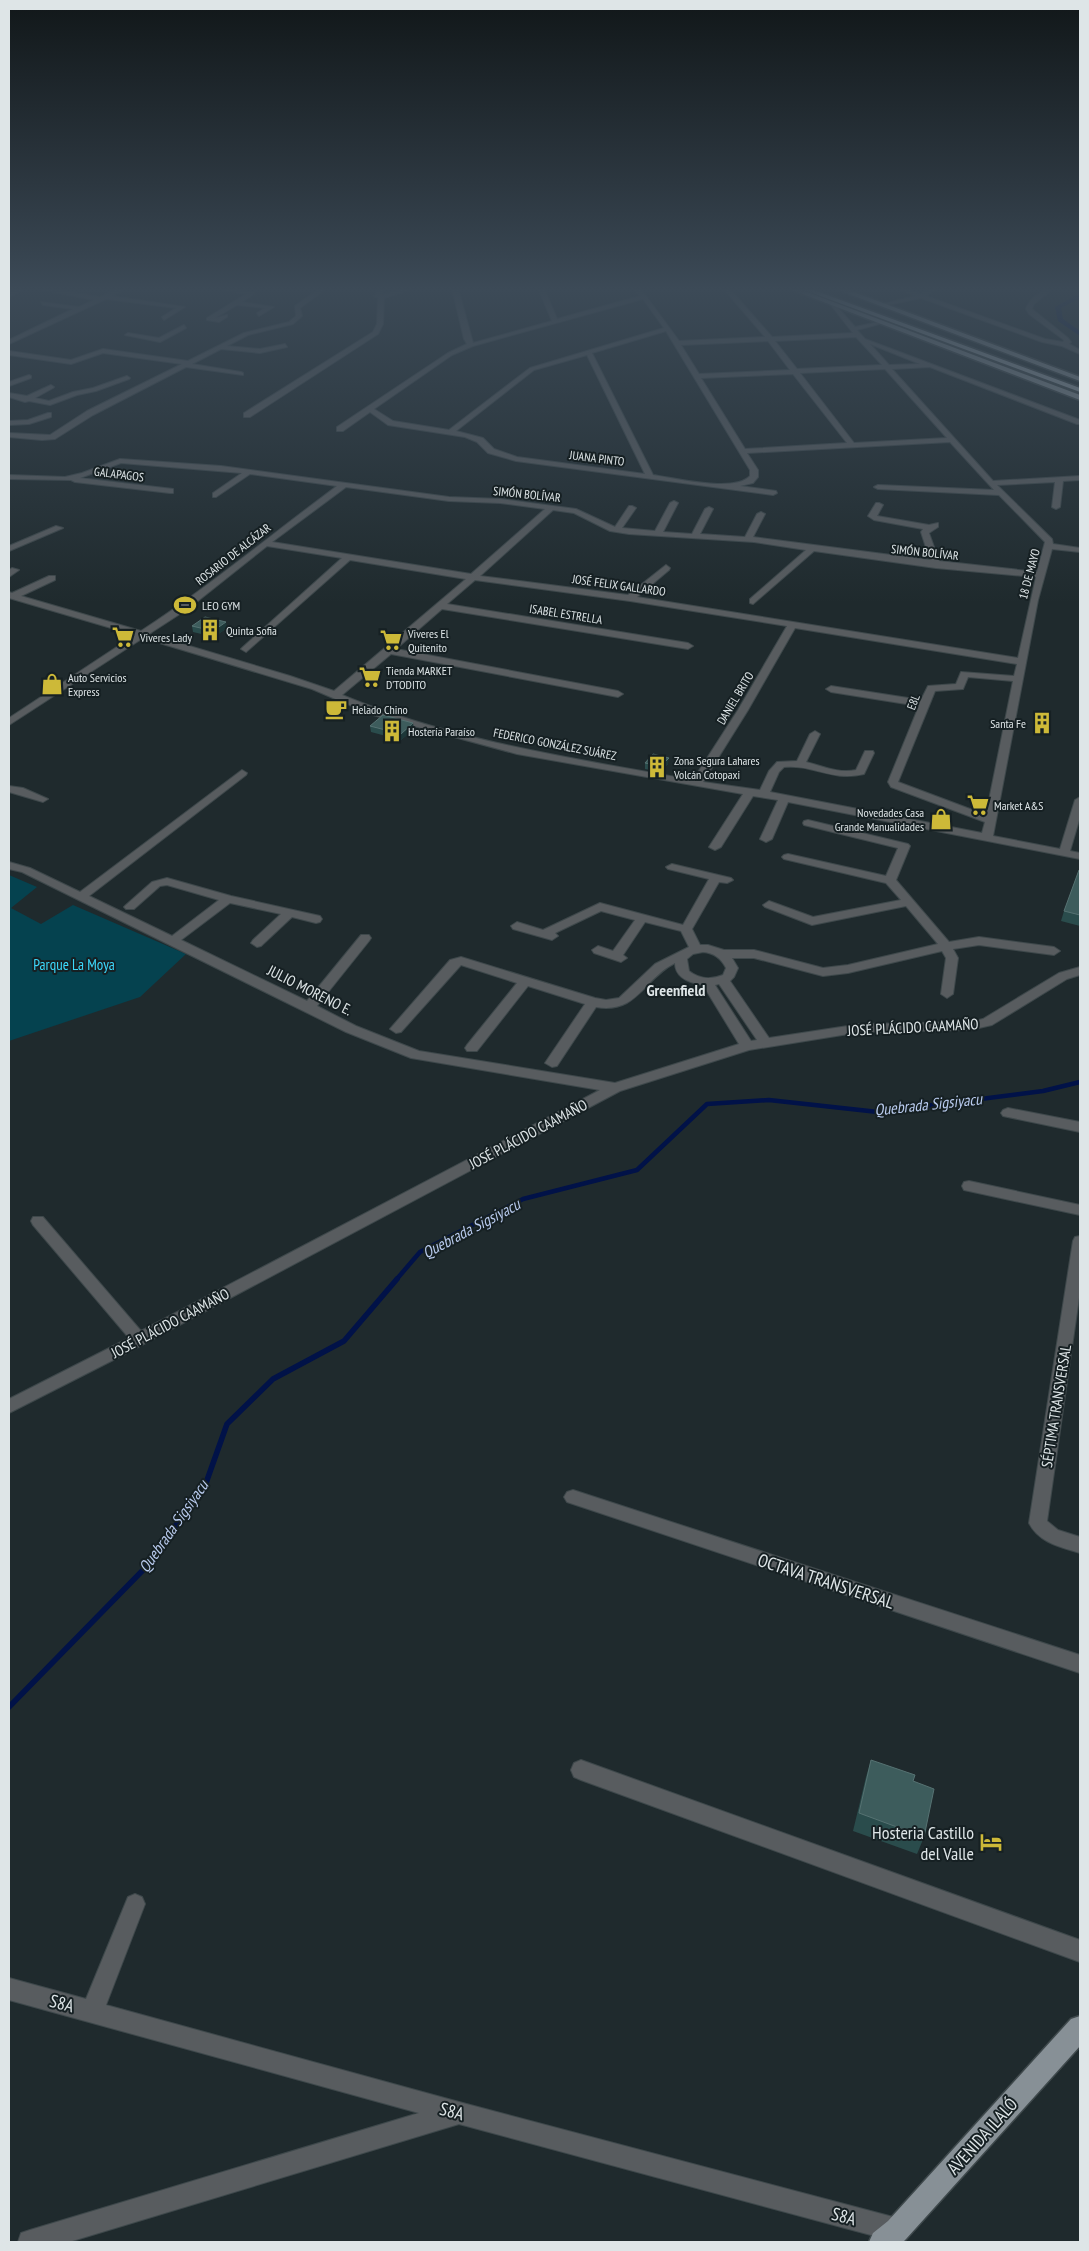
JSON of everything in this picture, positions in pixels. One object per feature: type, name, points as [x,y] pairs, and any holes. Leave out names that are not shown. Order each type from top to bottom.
[{"type":"main road","points":[[1067,393],[1080,398]]},
{"type":"main road","name":"AVENIDA ILALÓ","points":[[889,2236],[1080,2028]]},
{"type":"street","points":[[24,400],[38,393]]},
{"type":"street","points":[[24,400],[50,403],[73,393]]},
{"type":"street","points":[[9,435],[52,437],[90,413],[130,393]]},
{"type":"street","points":[[247,415],[282,393]]},
{"type":"street","points":[[340,429],[393,393]]},
{"type":"street","points":[[452,431],[501,393]]},
{"type":"street","points":[[609,393],[650,476]]},
{"type":"street","points":[[708,393],[754,470],[754,477],[750,481],[731,487]]},
{"type":"street","points":[[812,393],[853,446]]},
{"type":"street","name":"18 DE MAYO","points":[[911,393],[991,483],[1046,536],[1049,546],[1040,575],[986,837]]},
{"type":"street","points":[[1005,393],[1080,422]]},
{"type":"street","points":[[9,396],[36,404]]},
{"type":"street","name":"JUANA PINTO","points":[[370,409],[391,423],[452,431],[480,440],[491,451],[516,459],[773,493]]},
{"type":"street","points":[[9,423],[29,422],[48,415]]},
{"type":"street","points":[[744,452],[952,440]]},
{"type":"street","name":"SIMÓN BOLÍVAR","points":[[9,477],[65,479],[84,475],[120,461],[250,471],[449,499],[500,501],[576,511],[617,529],[658,534],[748,539],[936,565],[1040,575]]},
{"type":"street","points":[[216,495],[250,471]]},
{"type":"street","points":[[9,486],[40,478]]},
{"type":"street","points":[[991,483],[1080,478]]},
{"type":"street","name":"GALAPAGOS","points":[[65,479],[170,491]]},
{"type":"street","points":[[1056,507],[1059,479]]},
{"type":"street","name":"ROSARIO DE ALCÁZAR","points":[[9,722],[186,606],[345,484]]},
{"type":"street","points":[[878,487],[1001,493]]},
{"type":"street","points":[[658,534],[674,503]]},
{"type":"street","points":[[879,505],[872,516],[874,518],[933,526],[925,532],[936,565]]},
{"type":"street","points":[[335,696],[391,651],[471,577],[551,508]]},
{"type":"street","points":[[617,529],[632,508]]},
{"type":"street","points":[[695,536],[709,509]]},
{"type":"street","points":[[748,539],[761,514]]},
{"type":"street","points":[[9,549],[59,528]]},
{"type":"street","name":"JOSÉ FELIX GALLARDO","points":[[265,544],[471,577],[630,598],[1022,662]]},
{"type":"street","points":[[1049,546],[1080,550]]},
{"type":"street","points":[[753,601],[813,548]]},
{"type":"street","points":[[246,649],[348,557]]},
{"type":"street","points":[[630,598],[666,568]]},
{"type":"street","points":[[11,595],[52,578]]},
{"type":"street","name":"FEDERICO GONZÁLEZ SUÁREZ","points":[[11,595],[287,678],[377,714],[521,752],[696,784],[750,791],[1080,856]]},
{"type":"street","name":"ISABEL ESTRELLA","points":[[440,606],[688,646]]},
{"type":"street","name":"DANIEL BRITO","points":[[696,784],[792,625]]},
{"type":"street","points":[[391,651],[618,694]]},
{"type":"street","name":"E8L","points":[[990,820],[895,785],[892,782],[926,704],[931,688],[960,686],[964,674],[1018,679]]},
{"type":"street","points":[[831,689],[926,704]]},
{"type":"street","points":[[800,764],[815,734]]},
{"type":"street","points":[[764,794],[778,766],[789,762],[850,775],[860,772],[869,753]]},
{"type":"street","points":[[80,897],[242,773]]},
{"type":"street","points":[[9,789],[29,792],[43,799]]},
{"type":"street","points":[[715,847],[750,791]]},
{"type":"street","points":[[766,839],[784,798]]},
{"type":"street","points":[[1064,853],[1080,800]]},
{"type":"street","points":[[808,823],[904,846],[890,880]]},
{"type":"street","points":[[788,857],[890,880],[946,946],[952,958],[947,994]]},
{"type":"street","name":"JULIO MORENO E.","points":[[9,865],[26,870],[351,1029],[416,1055],[615,1088]]},
{"type":"street","points":[[672,867],[721,879],[686,930]]},
{"type":"street","points":[[130,907],[156,884],[167,881],[228,899],[316,919]]},
{"type":"street","points":[[173,941],[228,899]]},
{"type":"street","points":[[770,905],[812,921],[908,902]]},
{"type":"street","points":[[517,926],[549,935],[600,907],[686,930],[696,948]]},
{"type":"street","points":[[257,942],[289,913]]},
{"type":"street","points":[[598,950],[618,957],[643,917]]},
{"type":"street","points":[[309,1007],[365,938]]},
{"type":"street","points":[[396,1029],[454,963],[461,961],[471,962],[605,1006],[625,1002],[662,965],[682,960],[696,948],[710,949],[723,954],[754,954],[811,970],[829,972],[946,946],[979,941],[1054,951]]},
{"type":"street","points":[[682,960],[688,976],[700,982],[708,983],[723,980],[731,973],[732,968],[723,954]]},
{"type":"street","name":"JOSÉ PLÁCIDO CAAMAÑO","points":[[9,1406],[615,1088],[765,1042],[861,1028],[970,1026],[987,1022],[1063,976],[1080,971]]},
{"type":"street","points":[[472,1048],[526,980]]},
{"type":"street","points":[[723,980],[765,1042]]},
{"type":"street","points":[[708,983],[747,1046]]},
{"type":"street","points":[[552,1063],[593,1002]]},
{"type":"street","points":[[1008,1113],[1080,1127]]},
{"type":"street","points":[[969,1186],[1080,1210]]},
{"type":"street","points":[[38,1221],[139,1339]]},
{"type":"street","name":"SÉPTIMA TRANSVERSAL","points":[[1080,1241],[1078,1271],[1038,1523],[1044,1532],[1080,1545]]},
{"type":"street","name":"OCTAVA TRANSVERSAL","points":[[573,1497],[1080,1664]]},
{"type":"street","points":[[581,1770],[1080,1951]]},
{"type":"street","points":[[92,2012],[135,1904]]},
{"type":"street","name":"S8A","points":[[9,1989],[459,2113],[889,2236]]},
{"type":"street","points":[[30,2242],[459,2113]]},
{"type":"green space","name":"Parque La Moya","points":[[9,875],[37,887],[11,908],[41,924],[73,905],[186,954],[140,997],[9,1041]]},
{"type":"building","points":[[205,617],[226,622],[213,631],[192,626]]},
{"type":"building","points":[[383,715],[413,723],[401,734],[370,726]]},
{"type":"building","points":[[653,754],[669,758],[661,766],[645,763]]},
{"type":"building","points":[[1080,870],[1080,915],[1064,911]]},
{"type":"building","name":"Hosteria Castillo del Valle","points":[[871,1760],[915,1775],[913,1781],[934,1789],[924,1837],[859,1813]]},
{"type":"waterway","name":"Quebrada Sigsiyacu","points":[[396,1280],[420,1252],[523,1199],[637,1170],[707,1104],[769,1100],[878,1112],[1043,1091],[1080,1082]]},
{"type":"waterway","name":"Quebrada Sigsiyacu","points":[[9,1707],[146,1567],[206,1483],[227,1424],[273,1379],[344,1341],[397,1279]]},
{"type":"place","name":"LEO GYM","points":[[185,605]]},
{"type":"place","name":"Quinta Sofia","points":[[210,630]]},
{"type":"place","name":"Viveres Lady","points":[[123,637]]},
{"type":"place","name":"Viveres El Quitenito","points":[[391,640]]},
{"type":"place","name":"Tienda MARKET D'TODITO","points":[[370,677]]},
{"type":"place","name":"Auto Servicios Express","points":[[52,684]]},
{"type":"place","name":"Helado Chino","points":[[336,709]]},
{"type":"place","name":"Santa Fe","points":[[1042,723]]},
{"type":"place","name":"Hostería Paraíso","points":[[392,731]]},
{"type":"place","name":"Zona Segura Lahares Volcán Cotopaxi","points":[[657,767]]},
{"type":"place","name":"Market A&S","points":[[978,805]]},
{"type":"place","name":"Novedades Casa Grande Manualidades","points":[[941,819]]},
{"type":"place","name":"Hosteria Castillo del Valle","points":[[991,1842]]},
{"type":"district","name":"Greenfield","points":[[676,990]]}]
